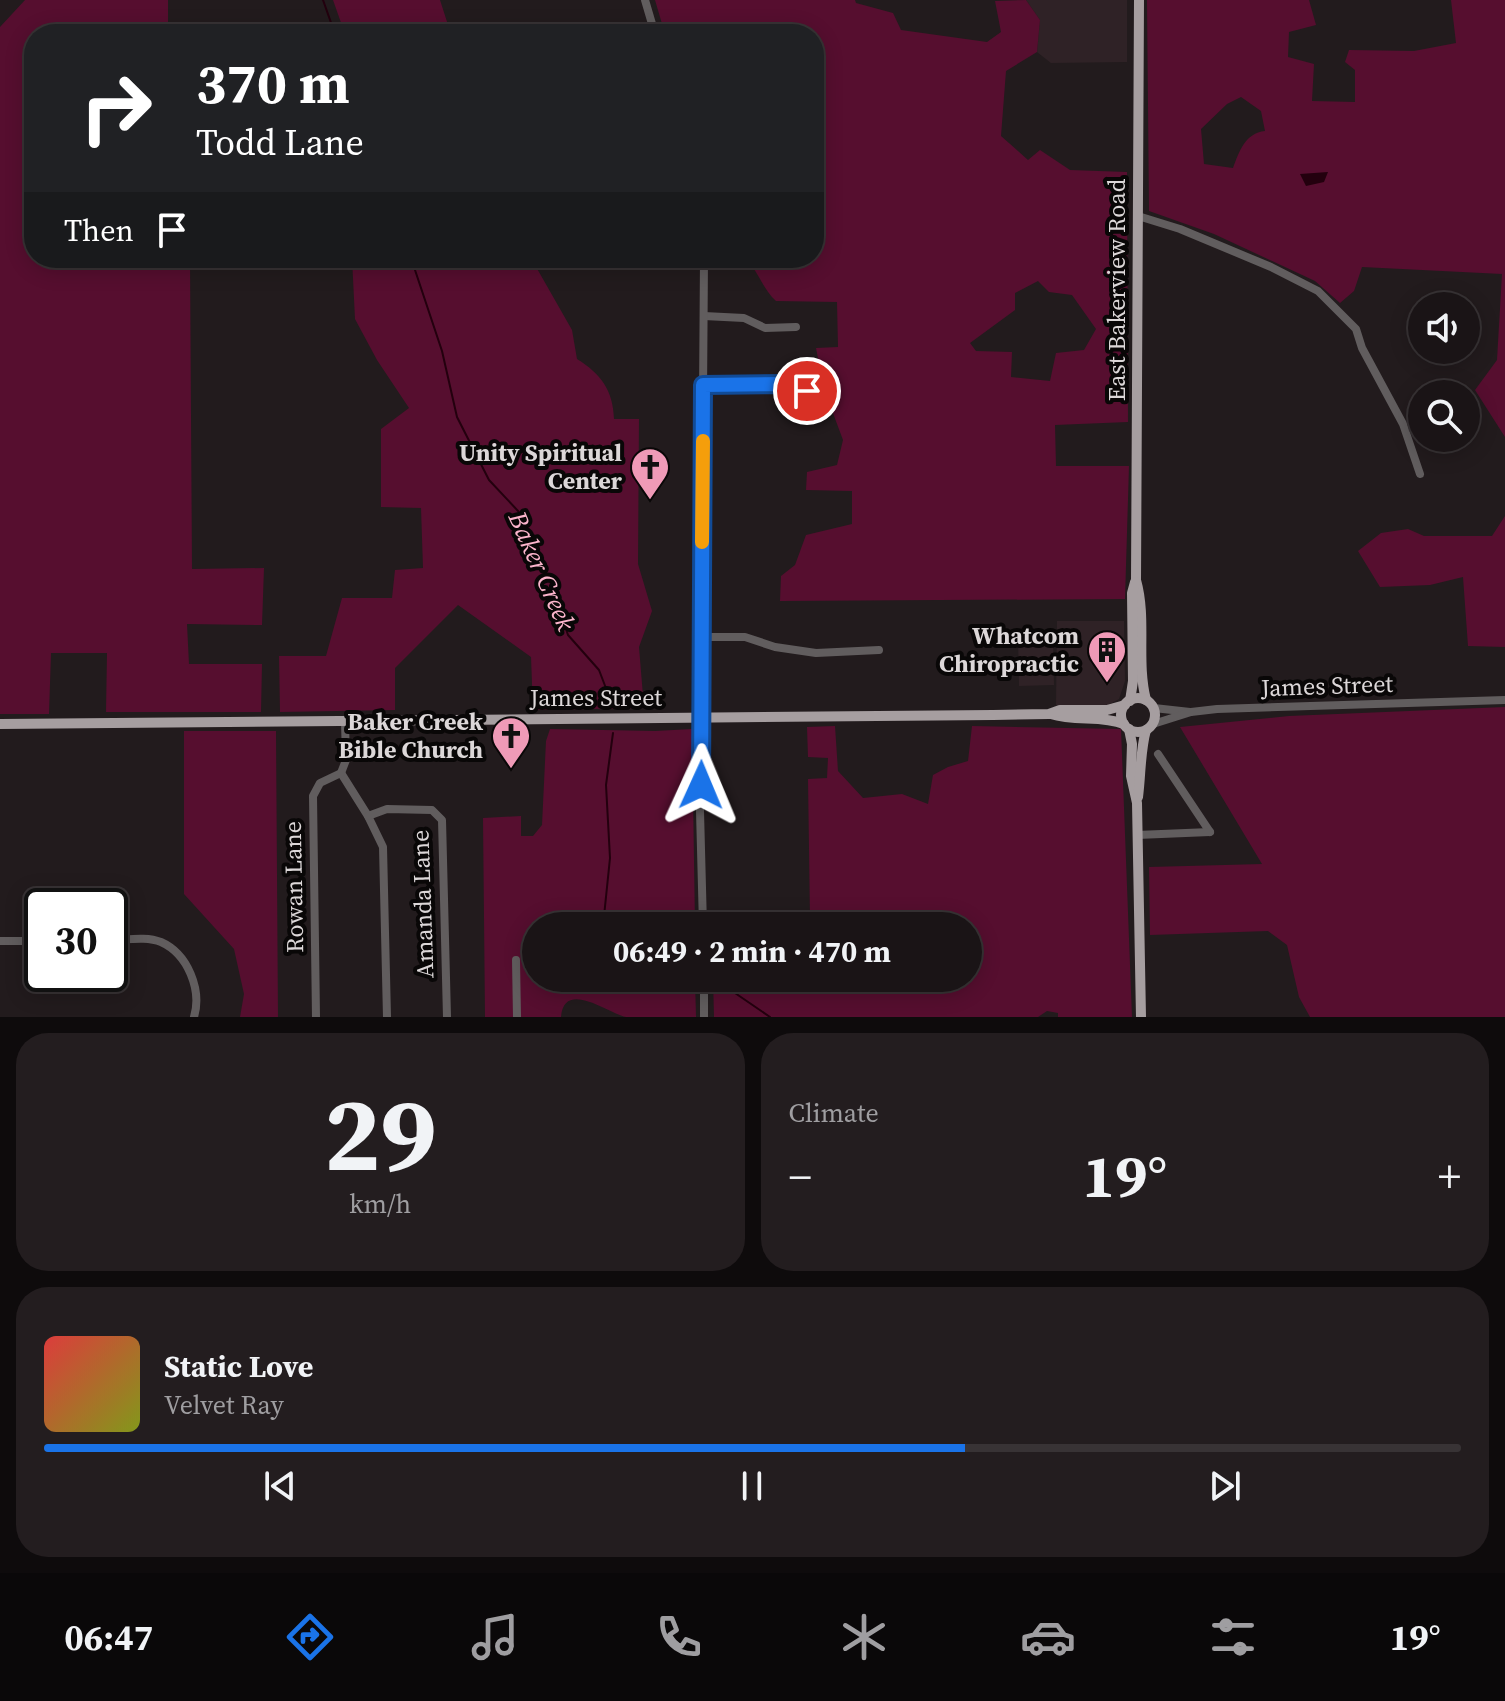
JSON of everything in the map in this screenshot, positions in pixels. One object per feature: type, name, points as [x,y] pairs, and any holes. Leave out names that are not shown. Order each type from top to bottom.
[{"type":"main road","name":"East Bakerview Road","points":[[1139,0],[1136,580],[1140,596],[1142,679],[1150,704]]},
{"type":"main road","name":"East Bakerview Road","points":[[1127,703],[1133,681],[1132,593],[1136,580]]},
{"type":"main road","points":[[1137,803],[1131,776],[1132,744],[1122,713],[1127,703],[1137,698],[1150,704],[1149,727],[1142,744],[1137,803],[1141,1017]]},
{"type":"main road","name":"James Street","points":[[1049,714],[1060,710],[1107,710],[1127,703]]},
{"type":"main road","name":"James Street","points":[[0,724],[1049,714],[1112,719],[1127,726]]},
{"type":"main road","points":[[1127,726],[1136,732],[1149,727]]},
{"type":"street","points":[[645,0],[652,24]]},
{"type":"street","points":[[1138,216],[1180,229],[1271,267],[1318,291],[1356,329],[1368,359],[1403,424],[1420,474]]},
{"type":"street","points":[[703,912],[704,268]]},
{"type":"street","points":[[704,316],[744,318],[765,328],[796,327]]},
{"type":"street","points":[[703,385],[792,384],[807,391]]},
{"type":"street","points":[[701,637],[745,637],[775,647],[816,653],[879,650]]},
{"type":"street","name":"James Street","points":[[1149,727],[1191,712],[1505,700]]},
{"type":"street","points":[[1150,704],[1191,712]]},
{"type":"street","points":[[345,721],[346,760],[341,773],[379,836],[385,859],[387,1017]]},
{"type":"street","points":[[1137,835],[1210,832],[1158,754]]},
{"type":"street","name":"Rowan Lane","points":[[316,1017],[313,796],[320,783],[341,773]]},
{"type":"street","name":"Amanda Lane","points":[[368,816],[387,809],[432,810],[442,820],[447,1017]]},
{"type":"street","points":[[128,940],[163,943],[190,971],[196,988],[194,1017]]},
{"type":"street","points":[[0,941],[24,941]]},
{"type":"street","points":[[516,960],[517,1017]]},
{"type":"street","points":[[704,992],[704,1017]]},
{"type":"shaded area","points":[[25,0],[168,0],[168,24],[24,24],[24,268],[190,268],[192,569],[264,568],[262,625],[187,624],[189,664],[262,664],[261,712],[106,712],[107,653],[51,653],[49,714],[0,714],[0,27]]},
{"type":"shaded area","points":[[333,0],[440,0],[448,24],[341,24]]},
{"type":"shaded area","points":[[655,0],[855,0],[856,3],[893,13],[901,30],[987,42],[1001,32],[995,1],[1026,0],[1040,20],[1037,52],[1006,71],[1001,136],[1028,160],[1040,150],[1070,170],[1127,172],[1128,422],[1055,425],[1056,466],[1129,466],[1125,599],[780,601],[781,576],[795,565],[806,535],[852,524],[852,491],[806,490],[807,472],[837,465],[843,440],[824,389],[816,348],[838,347],[837,302],[776,301],[754,269],[824,268],[824,24],[662,24]],"holes":[[[1038,281],[1049,292],[1072,295],[1096,329],[1084,350],[1056,353],[1050,381],[1011,377],[1012,352],[976,351],[970,343],[1015,310],[1015,293]]]},
{"type":"shaded area","points":[[1026,0],[1127,0],[1127,62],[1051,63],[1037,52],[1040,20]]},
{"type":"shaded area","points":[[1147,0],[1309,0],[1316,25],[1289,32],[1288,57],[1314,64],[1312,101],[1355,102],[1355,70],[1345,62],[1349,50],[1414,51],[1456,43],[1451,0],[1505,0],[1505,437],[1480,398],[1480,383],[1497,360],[1502,274],[1362,267],[1354,291],[1340,303],[1315,281],[1214,234],[1149,211]],"holes":[[[1241,97],[1261,111],[1265,131],[1248,139],[1233,168],[1204,164],[1201,129],[1227,104]]]},
{"type":"shaded area","points":[[1328,172],[1324,182],[1306,186],[1300,174]]},
{"type":"shaded area","points":[[352,268],[537,268],[572,330],[577,359],[599,377],[608,391],[614,419],[639,419],[638,564],[652,611],[639,647],[644,708],[533,710],[531,657],[458,605],[395,668],[395,710],[280,712],[279,656],[326,656],[342,598],[392,598],[395,570],[423,568],[421,508],[381,507],[381,429],[409,408],[377,360],[355,319]]},
{"type":"shaded area","points":[[1505,516],[1505,647],[1468,646],[1463,577],[1430,585],[1380,587],[1358,551],[1381,533],[1408,529],[1424,536],[1492,536]]},
{"type":"shaded area","points":[[1057,621],[1124,621],[1125,681],[1119,699],[1108,705],[1056,705]]},
{"type":"shaded area","points":[[1053,636],[1054,685],[1019,686],[1018,637]]},
{"type":"shaded area","points":[[1505,707],[1505,1017],[1310,1017],[1299,997],[1287,945],[1268,931],[1150,935],[1149,867],[1262,864],[1180,727],[1289,716]]},
{"type":"shaded area","points":[[835,726],[838,771],[863,798],[902,794],[928,804],[933,775],[968,761],[972,726],[1121,729],[1132,1017],[1058,1017],[1058,1013],[1047,1011],[1038,1017],[714,1017],[713,992],[982,992],[982,912],[810,912],[808,779],[827,778],[828,758],[808,757],[807,727]]},
{"type":"shaded area","points":[[550,729],[692,729],[695,912],[522,912],[522,992],[695,992],[696,1017],[626,1017],[578,999],[570,1000],[564,1006],[561,1017],[485,1017],[483,818],[521,816],[521,836],[533,836],[542,825],[546,741]]},
{"type":"shaded area","points":[[184,731],[276,731],[278,1017],[240,1017],[244,994],[234,949],[184,894]]},
{"type":"waterway","name":"Baker Creek","points":[[323,0],[331,24]]},
{"type":"waterway","name":"Baker Creek","points":[[414,268],[442,351],[457,417],[489,480],[519,512],[532,556],[550,581],[568,635],[599,670],[612,704]]},
{"type":"waterway","name":"Baker Creek","points":[[604,912],[610,858],[606,785],[613,733]]},
{"type":"waterway","name":"Baker Creek","points":[[732,992],[770,1017]]},
{"type":"slow traffic","points":[[702,542],[703,441]]},
{"type":"place","name":"Unity Spiritual Center","points":[[650,501]]},
{"type":"place","name":"Whatcom Chiropractic","points":[[1107,684]]},
{"type":"place","name":"Baker Creek Bible Church","points":[[511,770]]},
{"type":"route","points":[[701,785],[703,385],[792,384],[807,391]]}]
